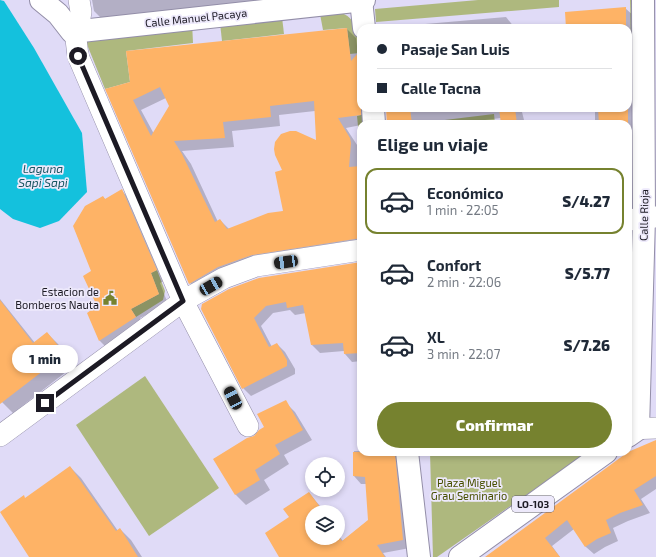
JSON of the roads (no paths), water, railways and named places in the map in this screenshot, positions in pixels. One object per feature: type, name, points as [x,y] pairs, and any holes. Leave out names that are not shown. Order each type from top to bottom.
[{"type":"main road","points":[[42,0],[58,14],[72,32],[77,31]]},
{"type":"main road","points":[[361,0],[364,24]]},
{"type":"main road","name":"Calle Manuel Pacaya","points":[[77,31],[364,0]]},
{"type":"main road","name":"Calle Rioja","points":[[637,431],[643,219],[643,0]]},
{"type":"main road","points":[[407,456],[419,557]]},
{"type":"main road","name":"LO-103","points":[[460,557],[600,456]]},
{"type":"street","points":[[79,0],[81,12],[76,40],[78,56],[183,301],[248,426]]},
{"type":"street","points":[[0,436],[183,301],[224,278],[256,266],[357,251]]},
{"type":"water","name":"Laguna Sapi Sapi","points":[[0,0],[4,1],[34,48],[82,133],[87,192],[59,221],[40,228],[13,219],[0,209]]},
{"type":"place","name":"Estacion de Bomberos Nauta","points":[[110,298]]},
{"type":"park label","name":"Plaza Miguel Grau Seminario","points":[[469,489]]}]
